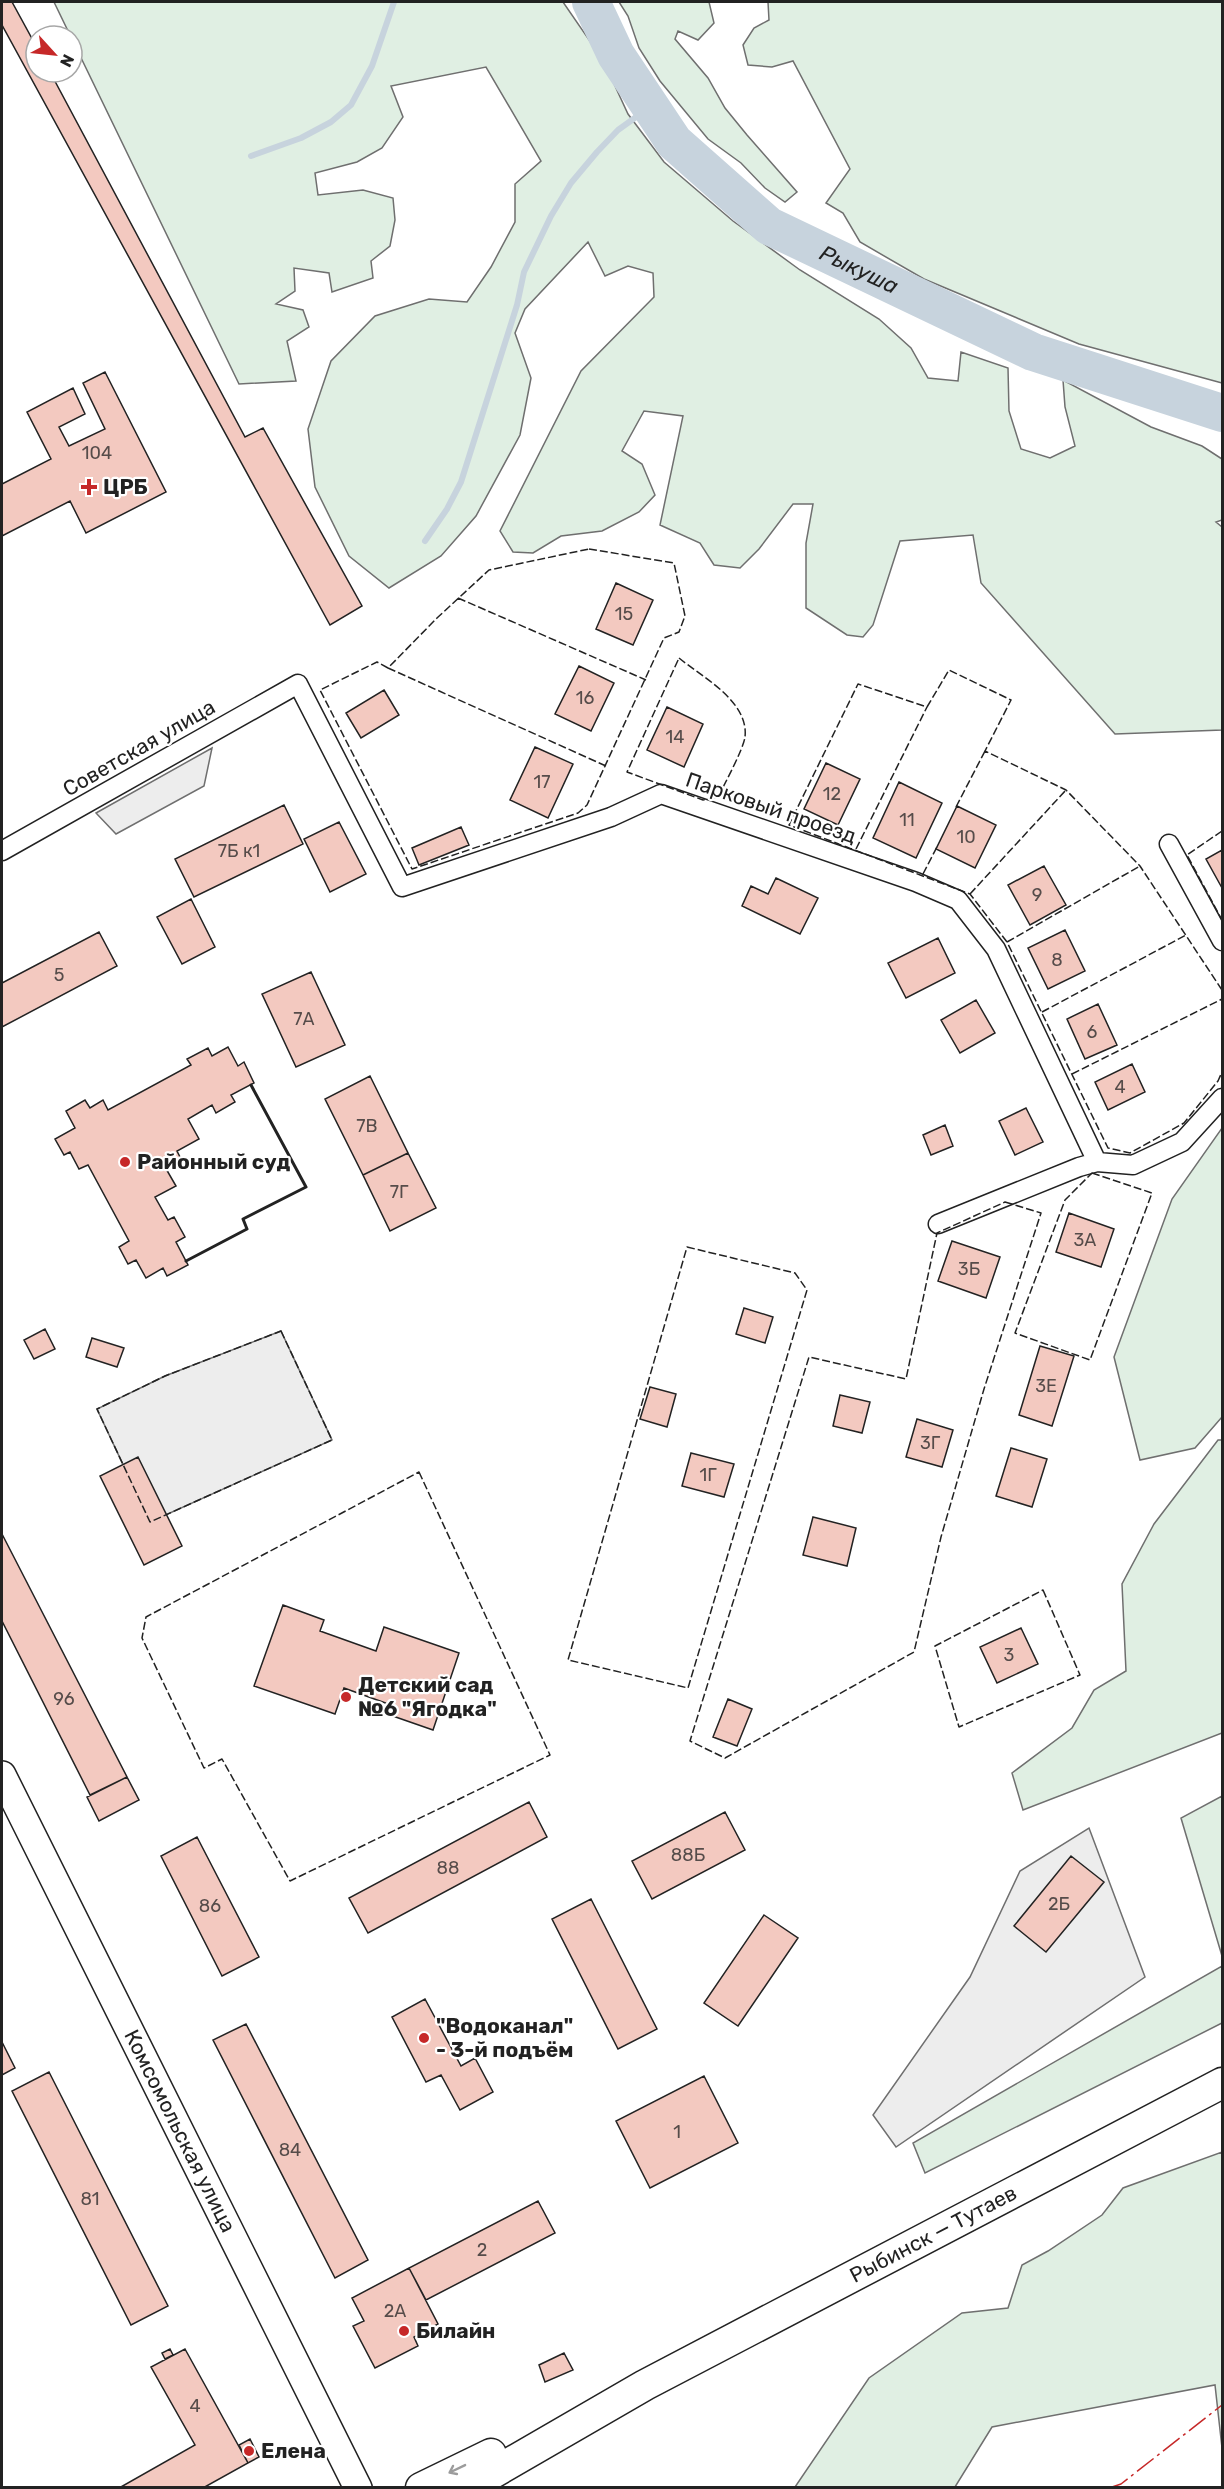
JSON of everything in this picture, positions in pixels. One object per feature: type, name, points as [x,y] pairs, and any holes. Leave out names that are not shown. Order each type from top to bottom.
[{"type":"main road","name":"Комсомольская улица","points":[[2,1775],[358,2487]]},
{"type":"main road","name":"Рыбинск — Тутаев","points":[[645,2385],[1222,2083]]},
{"type":"main road","points":[[421,2487],[645,2385]]},
{"type":"main road","points":[[467,2487],[645,2385]]},
{"type":"street","name":"Советская улица","points":[[2,851],[297,684]]},
{"type":"street","name":"Парковый проезд","points":[[297,684],[402,887],[611,817],[661,794],[916,882],[958,900],[996,949],[1097,1162]]},
{"type":"street","points":[[1169,844],[1222,941]]},
{"type":"street","points":[[938,1224],[1079,1167],[1097,1162],[1133,1165],[1182,1142],[1222,1098]]},
{"type":"green space","points":[[54,2],[563,2],[603,60],[628,114],[664,162],[733,221],[800,270],[879,319],[911,348],[928,378],[958,381],[961,352],[1008,368],[1009,411],[1021,449],[1050,458],[1075,446],[1065,407],[1063,380],[1151,427],[1202,446],[1222,459],[1222,520],[1216,522],[1222,527],[1222,730],[1115,734],[981,583],[973,535],[900,541],[873,625],[863,637],[847,635],[806,608],[806,543],[813,504],[793,504],[759,549],[740,568],[714,565],[700,543],[660,525],[683,416],[644,411],[622,451],[642,464],[655,495],[639,512],[602,531],[561,536],[533,553],[513,552],[500,531],[581,371],[654,297],[653,273],[628,266],[605,276],[588,242],[525,309],[515,333],[531,378],[520,435],[476,516],[441,556],[389,588],[349,556],[315,487],[308,429],[331,361],[375,316],[429,299],[467,302],[491,267],[515,222],[515,184],[541,161],[486,67],[391,86],[403,117],[382,148],[357,162],[315,173],[318,195],[363,190],[393,198],[395,220],[390,246],[371,261],[373,278],[332,292],[329,273],[294,268],[295,291],[276,304],[303,310],[309,327],[287,341],[296,381],[239,384],[84,64],[84,24],[65,24]]},
{"type":"green space","points":[[619,2],[709,2],[714,23],[698,40],[678,31],[675,39],[708,78],[725,108],[797,192],[785,202],[765,188],[741,163],[708,139],[660,81],[639,48],[628,16]]},
{"type":"green space","points":[[768,2],[1222,2],[1222,383],[1079,344],[924,279],[860,242],[843,213],[826,203],[850,169],[793,61],[772,67],[748,65],[743,45],[754,28],[769,20]]},
{"type":"green space","points":[[1222,1128],[1222,1417],[1195,1448],[1140,1460],[1114,1357],[1172,1199]]},
{"type":"green space","points":[[1218,1440],[1222,1440],[1222,1733],[1023,1810],[1012,1773],[1072,1728],[1094,1690],[1126,1671],[1122,1584],[1154,1524]]},
{"type":"green space","points":[[1222,1796],[1222,1956],[1181,1818]]},
{"type":"green space","points":[[1222,1966],[1222,2023],[925,2173],[913,2143]]},
{"type":"green space","points":[[1222,2152],[1222,2448],[1215,2385],[992,2427],[955,2487],[795,2487],[869,2378],[962,2313],[1008,2308],[1022,2265],[1048,2251],[1102,2215],[1123,2188]]},
{"type":"shaded area","points":[[212,748],[204,786],[116,834],[96,813]]},
{"type":"shaded area","points":[[281,1331],[332,1440],[150,1522],[97,1409],[165,1376]]},
{"type":"shaded area","points":[[1089,1828],[1145,1977],[896,2147],[873,2115],[970,1977],[1020,1871]]},
{"type":"building","points":[[2,2],[12,2],[24,24],[24,65],[2,25]]},
{"type":"building","points":[[34,84],[56,84],[245,437],[263,428],[362,606],[330,625]]},
{"type":"building","points":[[105,372],[166,492],[86,533],[70,501],[2,536],[2,484],[51,459],[27,412],[73,388],[85,414],[59,427],[69,446],[105,429],[83,383]]},
{"type":"building","points":[[616,583],[653,600],[633,645],[596,629]]},
{"type":"building","points":[[579,666],[614,683],[591,731],[555,714]]},
{"type":"building","points":[[384,690],[399,715],[361,738],[346,713]]},
{"type":"building","points":[[667,707],[703,724],[684,767],[647,750]]},
{"type":"building","points":[[535,747],[573,764],[548,818],[510,800]]},
{"type":"building","points":[[826,763],[860,779],[838,825],[804,809]]},
{"type":"building","points":[[899,782],[942,803],[916,858],[873,838]]},
{"type":"building","points":[[284,805],[303,844],[194,897],[175,859]]},
{"type":"building","points":[[957,806],[996,825],[975,868],[936,849]]},
{"type":"building","points":[[339,822],[366,874],[330,892],[304,839]]},
{"type":"building","points":[[461,827],[469,845],[419,865],[412,848]]},
{"type":"building","points":[[1222,850],[1222,888],[1206,859]]},
{"type":"building","points":[[1044,866],[1066,905],[1030,925],[1008,885]]},
{"type":"building","points":[[776,878],[818,898],[800,934],[742,906],[751,886],[768,894]]},
{"type":"building","points":[[191,899],[215,947],[182,964],[157,917]]},
{"type":"building","points":[[1065,930],[1085,971],[1048,989],[1028,948]]},
{"type":"building","points":[[99,932],[117,966],[2,1027],[2,983]]},
{"type":"building","points":[[938,938],[955,973],[906,998],[888,963]]},
{"type":"building","points":[[311,972],[345,1045],[296,1067],[262,994]]},
{"type":"building","points":[[976,1000],[995,1033],[960,1053],[941,1020]]},
{"type":"building","points":[[1098,1004],[1117,1045],[1085,1059],[1067,1019]]},
{"type":"building","name":"Районный суд","points":[[228,1047],[238,1066],[244,1062],[254,1083],[231,1095],[235,1102],[216,1113],[212,1105],[188,1119],[199,1139],[177,1151],[181,1159],[165,1167],[176,1186],[155,1197],[168,1220],[174,1217],[185,1237],[176,1242],[188,1265],[167,1276],[163,1268],[146,1278],[136,1260],[128,1264],[119,1247],[129,1241],[88,1165],[79,1169],[70,1152],[64,1155],[55,1139],[75,1128],[66,1111],[85,1100],[90,1108],[103,1100],[108,1110],[191,1065],[187,1059],[208,1048],[212,1056]]},
{"type":"building","points":[[1132,1064],[1145,1092],[1108,1110],[1095,1082]]},
{"type":"building","points":[[370,1076],[408,1153],[363,1175],[325,1099]]},
{"type":"building","points":[[1026,1108],[1043,1142],[1015,1155],[999,1121]]},
{"type":"building","points":[[945,1125],[953,1146],[931,1155],[923,1135]]},
{"type":"building","points":[[408,1153],[436,1208],[390,1231],[363,1175]]},
{"type":"building","points":[[1069,1213],[1114,1229],[1101,1267],[1056,1252]]},
{"type":"building","points":[[952,1241],[1000,1257],[986,1298],[938,1281]]},
{"type":"building","points":[[744,1308],[773,1317],[765,1343],[736,1334]]},
{"type":"building","points":[[45,1329],[55,1349],[34,1359],[24,1340]]},
{"type":"building","points":[[92,1338],[124,1348],[117,1367],[86,1357]]},
{"type":"building","points":[[1040,1346],[1074,1356],[1052,1426],[1019,1415]]},
{"type":"building","points":[[650,1387],[676,1394],[667,1427],[640,1419]]},
{"type":"building","points":[[840,1395],[870,1402],[862,1433],[833,1426]]},
{"type":"building","points":[[917,1419],[953,1430],[942,1467],[906,1457]]},
{"type":"building","points":[[1011,1448],[1047,1459],[1032,1507],[996,1496]]},
{"type":"building","points":[[691,1453],[734,1464],[724,1497],[682,1486]]},
{"type":"building","points":[[138,1457],[182,1546],[144,1565],[100,1476]]},
{"type":"building","points":[[813,1517],[856,1528],[847,1566],[803,1555]]},
{"type":"building","points":[[2,1534],[127,1777],[90,1795],[2,1621]]},
{"type":"building","points":[[283,1605],[324,1620],[320,1631],[376,1651],[384,1627],[459,1653],[433,1730],[387,1714],[391,1705],[344,1688],[335,1714],[254,1686]]},
{"type":"building","points":[[1021,1628],[1038,1664],[997,1683],[980,1647]]},
{"type":"building","points":[[728,1699],[752,1709],[737,1746],[713,1737]]},
{"type":"building","points":[[127,1777],[139,1800],[99,1821],[87,1797]]},
{"type":"building","points":[[529,1802],[547,1837],[368,1933],[349,1898]]},
{"type":"building","points":[[725,1812],[745,1850],[652,1899],[632,1861]]},
{"type":"building","points":[[197,1837],[259,1957],[222,1976],[161,1856]]},
{"type":"building","points":[[1071,1856],[1104,1882],[1046,1952],[1014,1926]]},
{"type":"building","points":[[591,1899],[657,2029],[618,2049],[552,1919]]},
{"type":"building","points":[[764,1915],[798,1938],[738,2026],[704,2003]]},
{"type":"building","name":"\"Водоканал\" - 3-й подъём","points":[[425,1999],[461,2066],[475,2058],[493,2092],[460,2110],[441,2075],[426,2082],[392,2017]]},
{"type":"building","points":[[246,2024],[368,2260],[335,2278],[213,2040]]},
{"type":"building","points":[[2,2042],[15,2068],[2,2075]]},
{"type":"building","points":[[49,2072],[168,2306],[131,2325],[12,2091]]},
{"type":"building","points":[[704,2076],[738,2143],[650,2188],[616,2121]]},
{"type":"building","points":[[538,2201],[555,2233],[426,2300],[409,2268]]},
{"type":"building","points":[[409,2268],[438,2324],[414,2337],[418,2346],[375,2368],[353,2326],[364,2321],[352,2298]]},
{"type":"building","points":[[170,2349],[173,2355],[165,2359],[162,2353]]},
{"type":"building","points":[[185,2349],[248,2463],[203,2488],[119,2488],[195,2445],[151,2367]]},
{"type":"building","points":[[564,2353],[573,2370],[545,2382],[539,2365]]},
{"type":"building","name":"Елена","points":[[250,2439],[259,2457],[248,2463],[239,2445]]},
{"type":"waterway","points":[[251,156],[301,138],[331,122],[351,105],[372,66],[394,2]]},
{"type":"waterway","name":"Рыкуша","points":[[591,2],[616,55],[674,142],[769,226],[1033,352],[1222,413]]},
{"type":"waterway","points":[[425,541],[447,509],[461,482],[517,305],[524,272],[551,216],[571,183],[597,152],[618,130],[650,107]]},
{"type":"fence","points":[[589,549],[674,563],[685,616],[679,632],[664,638],[587,805],[578,813],[412,869],[320,690],[377,662],[388,668],[489,570],[589,549]]},
{"type":"fence","points":[[458,598],[646,680]]},
{"type":"fence","points":[[679,658],[732,701],[740,712],[744,724],[744,743],[718,797],[703,800],[627,772],[679,658]]},
{"type":"fence","points":[[388,668],[606,766]]},
{"type":"fence","points":[[1222,990],[1140,866],[1066,790],[985,751],[1011,700],[949,670],[927,707],[858,684],[789,825],[970,894],[1007,942],[1108,1148],[1130,1153],[1184,1123],[1218,1081],[1222,1072]]},
{"type":"fence","points":[[856,849],[927,707]]},
{"type":"fence","points":[[956,807],[985,751]]},
{"type":"fence","points":[[970,894],[1066,790]]},
{"type":"fence","points":[[1222,831],[1187,855],[1222,920]]},
{"type":"fence","points":[[923,874],[938,845]]},
{"type":"fence","points":[[1007,942],[1140,866]]},
{"type":"fence","points":[[1042,1012],[1186,935]]},
{"type":"fence","points":[[1072,1074],[1222,999]]},
{"type":"fence","points":[[1092,1173],[1152,1193],[1090,1360],[1015,1333],[1065,1200],[1092,1173]]},
{"type":"fence","points":[[1005,1202],[1041,1213],[984,1389],[941,1537],[914,1652],[725,1758],[690,1741],[809,1357],[906,1379],[937,1233],[1005,1202]]},
{"type":"fence","points":[[687,1247],[795,1273],[807,1290],[688,1688],[568,1660],[687,1247]]},
{"type":"fence","points":[[281,1331],[332,1440],[150,1522],[97,1409],[165,1376],[281,1331]]},
{"type":"fence","points":[[419,1472],[550,1755],[290,1881],[222,1759],[204,1768],[142,1638],[146,1617],[419,1472]]},
{"type":"fence","points":[[1043,1590],[1080,1675],[959,1727],[935,1646],[1043,1590]]},
{"type":"wall","points":[[186,1261],[247,1229],[243,1219],[306,1187],[251,1085]]},
{"type":"power","points":[[1109,2488],[1121,2484],[1222,2405]]},
{"type":"place","name":"ЦРБ","points":[[89,487]]},
{"type":"place","name":"Районный суд","points":[[125,1162]]},
{"type":"place","name":"Детский сад №6 \"Ягодка\"","points":[[346,1697]]},
{"type":"place","name":"\"Водоканал\" - 3-й подъём","points":[[424,2038]]},
{"type":"place","name":"Билайн","points":[[404,2331]]},
{"type":"place","name":"Елена","points":[[249,2451]]}]
